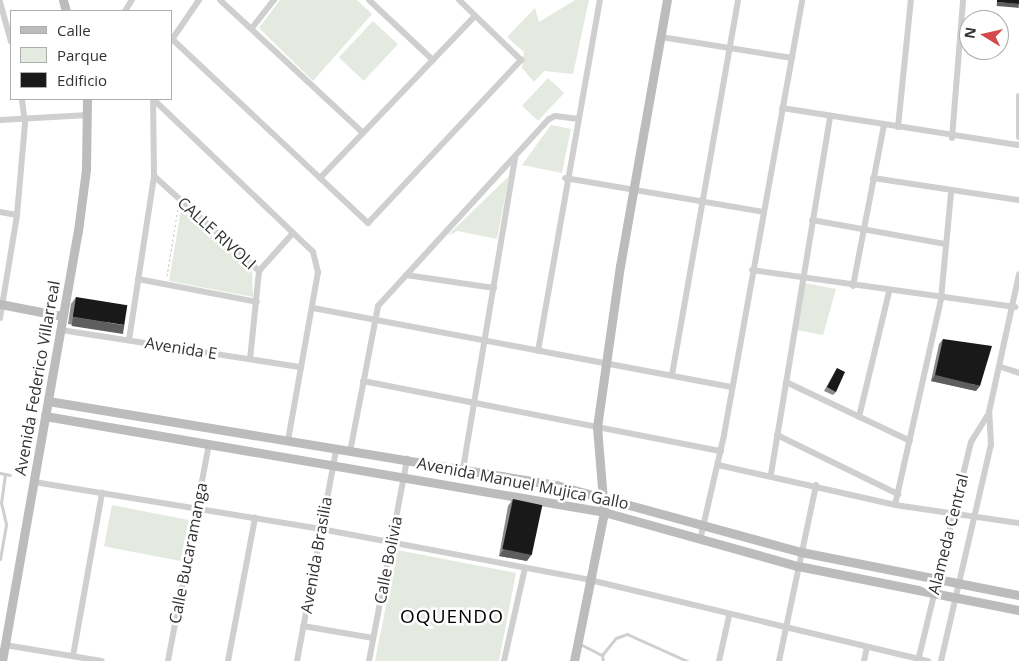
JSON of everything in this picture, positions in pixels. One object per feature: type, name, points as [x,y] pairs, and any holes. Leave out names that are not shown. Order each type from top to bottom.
[{"type":"street","points":[[199,0],[172,40],[368,223],[521,60],[459,0]]},
{"type":"street","points":[[220,0],[363,133]]},
{"type":"street","points":[[252,28],[274,0]]},
{"type":"street","points":[[369,0],[433,60]]},
{"type":"street","points":[[538,351],[565,178],[579,119],[600,0]]},
{"type":"street","points":[[574,661],[604,512],[596,427],[634,188],[668,0]]},
{"type":"street","points":[[672,375],[738,0]]},
{"type":"street","points":[[700,540],[705,528],[721,451],[802,0]]},
{"type":"street","points":[[898,127],[911,0]]},
{"type":"street","points":[[952,138],[964,0]]},
{"type":"street","points":[[0,2],[10,38]]},
{"type":"street","points":[[320,178],[475,16]]},
{"type":"street","points":[[661,37],[792,58]]},
{"type":"street","points":[[1019,96],[1019,137]]},
{"type":"street","points":[[0,318],[17,214],[25,118],[22,100]]},
{"type":"street","name":"Avenida Federico Villarreal","points":[[2,661],[83,196],[88,115],[87,100]]},
{"type":"street","points":[[129,340],[154,176],[153,100]]},
{"type":"street","points":[[154,100],[293,233],[317,263],[313,308],[300,367],[288,441]]},
{"type":"street","points":[[782,108],[884,124],[952,138],[1019,145]]},
{"type":"street","points":[[0,120],[88,115]]},
{"type":"street","points":[[350,452],[378,306],[549,119],[555,116],[579,119]]},
{"type":"street","points":[[771,474],[830,116]]},
{"type":"street","points":[[853,286],[884,124]]},
{"type":"street","points":[[463,469],[486,341],[514,158]]},
{"type":"street","name":"CALLE RIVOLI","points":[[154,176],[259,271],[250,359]]},
{"type":"street","points":[[565,178],[634,188],[763,212]]},
{"type":"street","points":[[873,178],[951,193],[1019,200]]},
{"type":"street","points":[[895,506],[941,299],[951,193]]},
{"type":"street","points":[[0,212],[17,214]]},
{"type":"street","points":[[812,220],[946,244]]},
{"type":"street","points":[[259,271],[293,233]]},
{"type":"street","points":[[752,270],[889,292],[1015,307]]},
{"type":"street","name":"Alameda Central","points":[[941,661],[957,599],[973,516],[991,446],[989,412],[1000,367],[1016,320],[1015,307],[1019,274]]},
{"type":"street","points":[[406,275],[494,288]]},
{"type":"street","points":[[138,279],[257,302]]},
{"type":"street","points":[[859,417],[889,292]]},
{"type":"street","points":[[1,304],[62,316]]},
{"type":"street","points":[[313,308],[733,387]]},
{"type":"street","name":"Avenida E","points":[[61,330],[300,367]]},
{"type":"street","points":[[1000,367],[1019,373]]},
{"type":"street","points":[[363,381],[721,451]]},
{"type":"street","points":[[786,382],[910,441]]},
{"type":"street","name":"Avenida Manuel Mujica Gallo","points":[[48,401],[336,450],[407,459],[463,469],[603,497],[705,528],[801,552],[936,581],[1019,594]]},
{"type":"street","name":"Alameda Central","points":[[918,660],[971,442],[989,412]]},
{"type":"street","name":"Avenida Manuel Mujica Gallo","points":[[45,416],[404,476],[604,512],[798,566],[933,595],[1019,610]]},
{"type":"street","points":[[777,435],[898,494]]},
{"type":"street","name":"Calle Bucaramanga","points":[[168,661],[209,444]]},
{"type":"street","name":"Avenida Brasilia","points":[[297,661],[336,450]]},
{"type":"street","name":"Calle Bolivia","points":[[369,661],[407,459]]},
{"type":"street","points":[[718,465],[771,474],[895,506],[1019,523]]},
{"type":"street","points":[[34,482],[322,529],[590,580],[729,616],[928,661]]},
{"type":"street","points":[[779,661],[816,486]]},
{"type":"street","points":[[73,656],[102,493]]},
{"type":"street","points":[[228,661],[255,518]]},
{"type":"street","points":[[504,661],[525,568]]},
{"type":"street","points":[[719,661],[729,616]]},
{"type":"street","points":[[304,626],[373,638]]},
{"type":"street","points":[[5,645],[102,661]]},
{"type":"street","points":[[864,661],[867,647]]},
{"type":"lane","points":[[0,559],[6,524],[1,503],[2,474],[10,475]]},
{"type":"lane","points":[[603,661],[602,655],[616,638],[627,634],[687,661]]},
{"type":"lane","points":[[578,643],[602,655]]},
{"type":"path","points":[[166,284],[180,200]]},
{"type":"green space","points":[[280,0],[357,0],[372,14],[313,81],[259,28]]},
{"type":"green space","points":[[575,0],[589,0],[573,74],[544,71],[534,82],[522,68],[524,52],[507,37],[535,8],[539,22]]},
{"type":"green space","points":[[373,21],[398,44],[364,81],[339,58]]},
{"type":"green space","points":[[548,78],[564,93],[538,121],[522,106]]},
{"type":"green space","points":[[551,125],[571,129],[562,173],[522,165]]},
{"type":"green space","points":[[509,176],[497,239],[458,231],[447,236]]},
{"type":"green space","points":[[181,210],[252,270],[253,297],[169,281]]},
{"type":"green space","points":[[805,283],[836,289],[823,335],[797,330]]},
{"type":"green space","points":[[112,505],[189,520],[181,561],[104,546]]},
{"type":"green space","points":[[397,550],[516,573],[499,661],[375,661]]},
{"type":"building","points":[[997,0],[1019,0],[1019,4],[997,2]]},
{"type":"building","points":[[76,297],[127,305],[124,325],[73,317]]},
{"type":"building","points":[[943,339],[992,346],[980,386],[935,375]]},
{"type":"building","points":[[837,368],[845,372],[836,392],[827,387]]},
{"type":"building","points":[[513,499],[542,505],[532,555],[502,549]]},
{"type":"district","name":"OQUENDO","points":[[452,617]]}]
